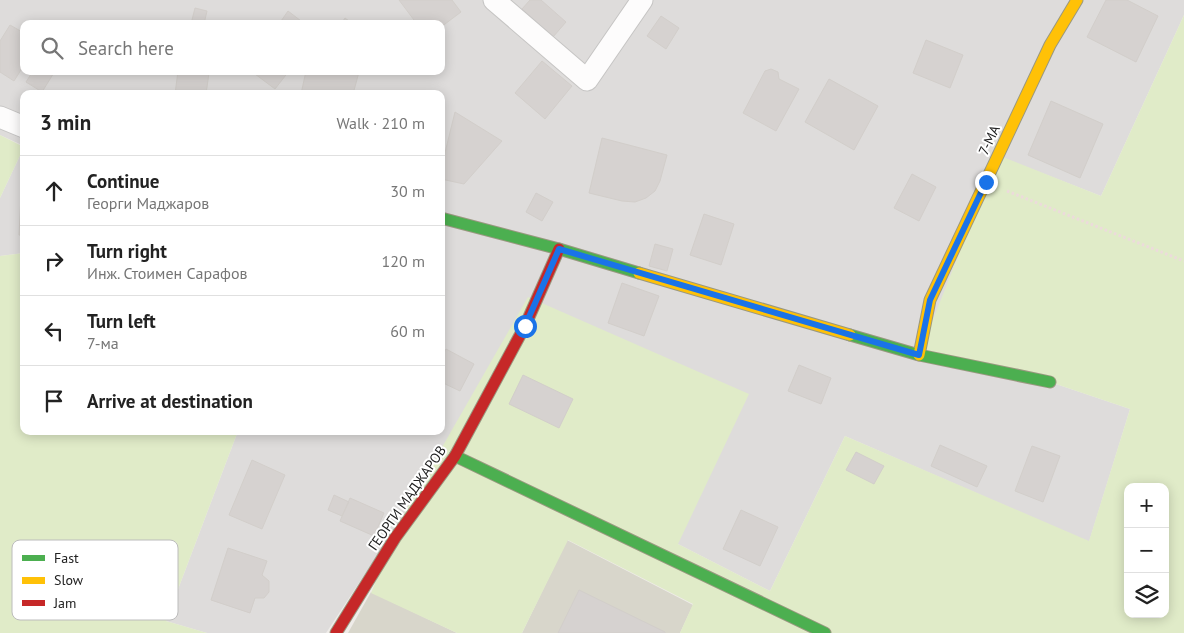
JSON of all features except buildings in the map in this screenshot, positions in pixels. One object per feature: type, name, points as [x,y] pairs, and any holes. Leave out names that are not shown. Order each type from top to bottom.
[{"type":"street","points":[[494,0],[587,80],[642,0]]},
{"type":"street","name":"7-МА","points":[[919,355],[930,300],[1050,45],[1078,0]]},
{"type":"street","points":[[0,117],[20,125]]},
{"type":"street","points":[[445,219],[559,249],[919,355],[1050,382]]},
{"type":"street","name":"ГЕОРГИ МАДЖАРОВ","points":[[338,630],[395,538],[456,456],[525,326],[559,249]]},
{"type":"street","points":[[456,456],[825,633]]},
{"type":"path","points":[[986,182],[1184,261]]},
{"type":"shaded area","points":[[0,0],[1184,0],[1184,15],[1101,196],[998,156],[1050,382],[1130,409],[1089,542],[845,436],[770,591],[678,544],[401,519],[326,633],[207,633],[166,621],[178,620],[178,589],[236,435],[445,435],[445,90],[20,90],[20,144],[0,135]]},
{"type":"shaded area","points":[[20,156],[20,254],[0,256],[0,198]]},
{"type":"shaded area","points":[[567,540],[693,605],[680,633],[522,633]]},
{"type":"shaded area","points":[[371,592],[457,633],[348,633]]},
{"type":"green space","points":[[1184,15],[1184,633],[680,633],[693,604],[568,540],[522,633],[457,633],[371,593],[401,519],[528,297],[749,394],[678,544],[770,591],[845,436],[1089,541],[1130,409],[1050,382],[919,355],[998,155],[1101,196]]},
{"type":"green space","points":[[0,135],[20,145],[20,156],[0,198]]},
{"type":"green space","points":[[20,254],[20,435],[236,435],[178,589],[178,540],[12,540],[12,620],[166,620],[207,633],[0,633],[0,256]]},
{"type":"traffic: fast","points":[[445,219],[559,249],[639,273]]},
{"type":"traffic: fast","points":[[850,335],[919,355],[1050,382]]},
{"type":"traffic: fast","points":[[455,456],[825,633]]},
{"type":"traffic: slow","points":[[919,355],[930,300],[1050,45],[1077,0]]},
{"type":"traffic: slow","points":[[639,273],[850,335]]},
{"type":"traffic: jam","points":[[336,633],[395,538],[455,456],[525,326],[559,249]]},
{"type":"route","points":[[525,326],[559,249],[919,355],[930,300],[986,182]]}]
